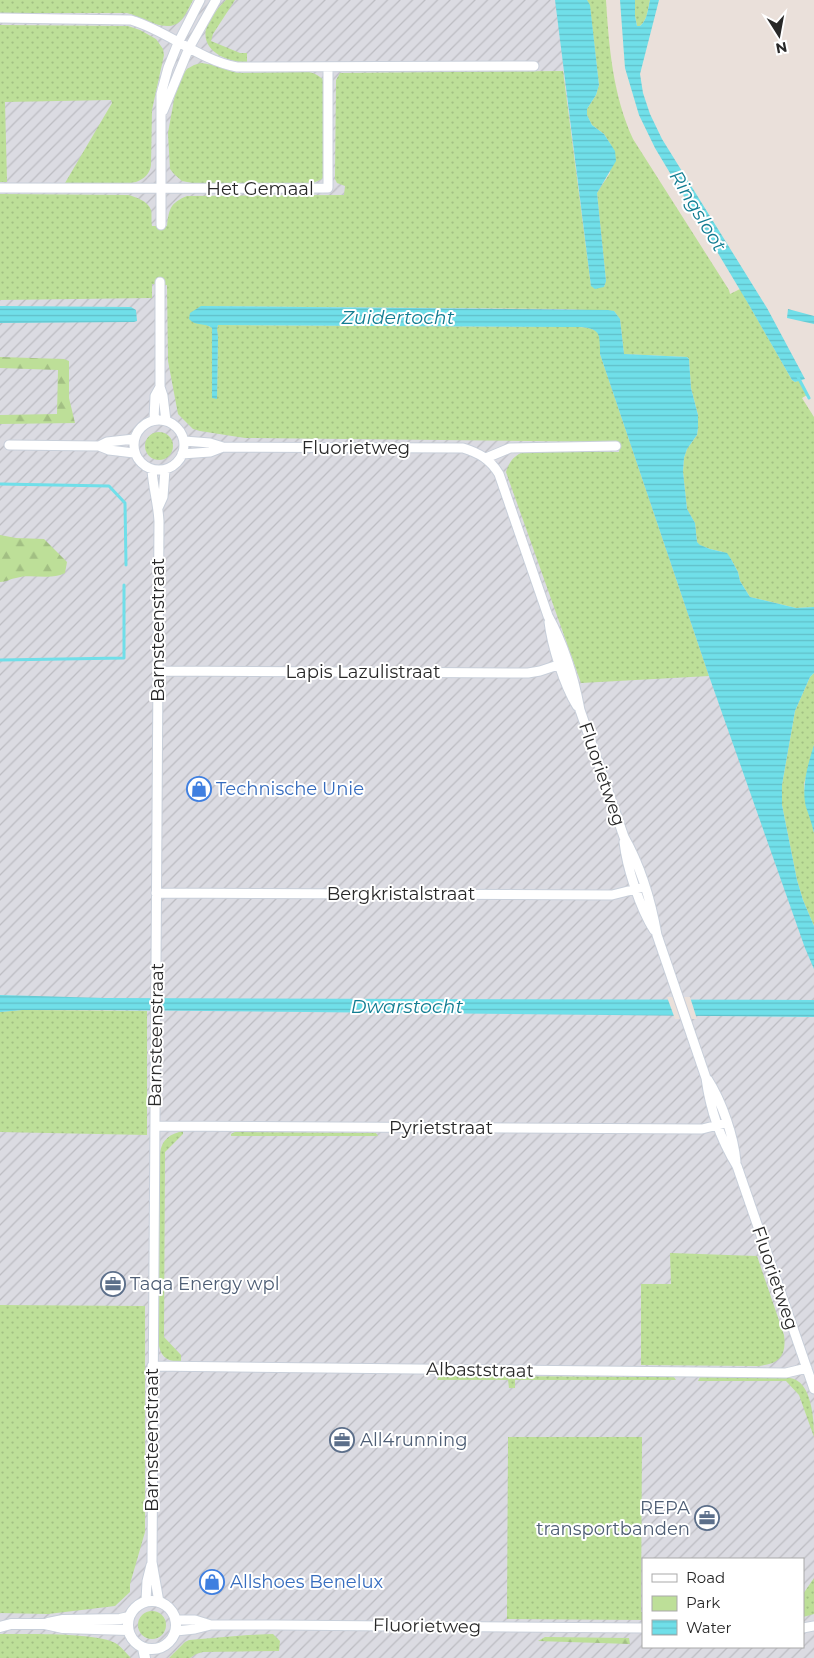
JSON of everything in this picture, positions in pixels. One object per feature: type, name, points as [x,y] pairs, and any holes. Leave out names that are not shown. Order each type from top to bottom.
[{"type":"street","points":[[161,224],[161,94],[164,80],[178,43],[200,0]]},
{"type":"street","points":[[162,114],[189,48],[216,0]]},
{"type":"street","points":[[0,18],[130,20],[223,63],[238,67],[534,66]]},
{"type":"street","name":"Het Gemaal","points":[[160,188],[200,190],[328,188],[328,67]]},
{"type":"street","points":[[0,188],[160,188]]},
{"type":"street","points":[[160,282],[160,387],[166,421]]},
{"type":"street","points":[[154,420],[155,396],[160,387]]},
{"type":"street","points":[[154,420],[166,421],[179,431],[184,441],[182,454],[172,467],[165,470],[152,470],[141,464],[134,453],[134,439],[143,425],[154,420]]},
{"type":"street","points":[[99,446],[107,442],[134,439]]},
{"type":"street","name":"Fluorietweg","points":[[184,441],[210,443],[223,447],[463,448],[486,458],[494,465],[499,474],[548,616],[558,633],[564,663],[576,690],[580,710],[624,837],[634,855],[640,888],[654,914],[657,935],[706,1078],[715,1091],[722,1124],[735,1150],[737,1166],[814,1389]]},
{"type":"street","points":[[10,445],[99,446],[109,450],[134,453]]},
{"type":"street","points":[[486,458],[510,448],[616,446]]},
{"type":"street","name":"Fluorietweg","points":[[182,454],[210,452],[223,447]]},
{"type":"street","name":"Barnsteenstraat","points":[[152,470],[158,508],[152,1562],[159,1602]]},
{"type":"street","name":"Barnsteenstraat","points":[[158,508],[163,497],[165,470]]},
{"type":"street","name":"Lapis Lazulistraat","points":[[158,671],[528,672],[540,671],[564,663]]},
{"type":"street","name":"Bergkristalstraat","points":[[156,893],[612,895],[640,888]]},
{"type":"street","name":"Pyrietstraat","points":[[155,1126],[705,1129],[722,1124]]},
{"type":"street","name":"Albaststraat","points":[[152,1366],[786,1373],[807,1368]]},
{"type":"street","name":"Barnsteenstraat","points":[[146,1601],[147,1581],[152,1562]]},
{"type":"street","points":[[45,1624],[62,1620],[120,1619],[128,1616],[138,1605],[146,1601],[159,1602],[172,1610],[176,1620],[176,1631],[169,1643],[157,1654],[144,1653],[131,1639],[128,1630],[128,1616]]},
{"type":"street","name":"Fluorietweg","points":[[176,1620],[195,1620],[211,1625],[642,1628]]},
{"type":"street","points":[[0,1621],[11,1624],[45,1624],[63,1628],[128,1630]]},
{"type":"street","points":[[0,1627],[11,1624]]},
{"type":"street","name":"Fluorietweg","points":[[176,1631],[195,1630],[211,1625]]},
{"type":"shaded area","points":[[0,0],[556,0],[814,952],[814,1658],[0,1658]]},
{"type":"green space","points":[[0,0],[193,0],[183,18],[171,26],[163,26],[127,13],[0,13]]},
{"type":"green space","points":[[226,0],[235,0],[213,34],[211,41],[240,53],[247,53],[247,62],[225,58],[212,50],[208,44],[206,37],[207,25],[214,13]]},
{"type":"green space","points":[[587,0],[606,0],[616,88],[633,139],[730,294],[740,289],[792,380],[795,382],[800,380],[807,395],[802,398],[814,417],[814,607],[796,608],[750,597],[740,581],[738,572],[731,559],[723,552],[699,545],[695,523],[687,509],[683,472],[687,449],[697,435],[698,428],[698,415],[691,388],[689,359],[687,357],[624,354],[620,319],[614,311],[201,306],[207,325],[212,328],[217,399],[218,325],[576,327],[595,330],[600,337],[600,354],[709,676],[581,683],[506,472],[513,459],[525,451],[619,452],[620,442],[245,438],[200,431],[193,429],[178,414],[168,361],[167,285],[152,284],[152,298],[0,300],[0,194],[128,195],[147,204],[151,210],[152,226],[167,226],[171,207],[177,201],[187,196],[344,195],[345,186],[337,183],[335,179],[336,80],[340,73],[563,71],[591,286],[604,287],[606,281],[597,193],[610,173],[611,145],[604,134],[592,125],[587,115],[587,109],[596,95],[599,85],[590,8]]},
{"type":"green space","points":[[635,0],[650,0],[646,18],[640,26],[637,26],[635,16]]},
{"type":"green space","points":[[0,25],[128,26],[156,39],[163,49],[164,55],[152,110],[151,165],[146,176],[139,181],[129,183],[65,183],[112,103],[111,100],[5,102],[7,182],[0,182]]},
{"type":"green space","points":[[201,63],[239,73],[309,72],[322,79],[325,83],[324,174],[322,179],[311,184],[192,183],[182,181],[174,174],[170,169],[168,133],[175,94],[187,69]]},
{"type":"green space","points":[[0,357],[64,359],[69,361],[69,398],[75,423],[0,424],[0,415],[57,414],[58,370],[0,368]]},
{"type":"green space","points":[[159,432],[169,436],[173,446],[169,456],[159,460],[149,456],[145,446],[149,436]]},
{"type":"green space","points":[[0,535],[16,538],[44,539],[67,562],[65,573],[47,577],[28,576],[0,582]]},
{"type":"green space","points":[[814,673],[814,745],[804,784],[806,806],[811,817],[814,833],[814,926],[797,880],[782,805],[782,785],[795,711],[810,677]]},
{"type":"green space","points":[[22,1010],[147,1011],[147,1135],[0,1132],[0,1012]]},
{"type":"green space","points":[[183,1131],[183,1134],[165,1152],[164,1337],[181,1355],[181,1362],[164,1357],[158,1340],[160,1153],[167,1138]]},
{"type":"green space","points":[[235,1132],[376,1133],[378,1136],[231,1136]]},
{"type":"green space","points":[[670,1253],[757,1256],[784,1335],[784,1349],[780,1358],[771,1364],[757,1366],[641,1365],[641,1284],[671,1284]]},
{"type":"green space","points":[[0,1305],[145,1306],[145,1532],[130,1584],[130,1592],[115,1606],[48,1614],[0,1613]]},
{"type":"green space","points":[[439,1376],[674,1377],[676,1380],[515,1380],[515,1388],[509,1388],[508,1380],[437,1380]]},
{"type":"green space","points":[[700,1377],[790,1378],[797,1381],[803,1386],[810,1402],[814,1437],[799,1395],[786,1381],[698,1381]]},
{"type":"green space","points":[[508,1437],[642,1437],[642,1620],[507,1619]]},
{"type":"green space","points":[[814,1578],[814,1614],[804,1617],[804,1593]]},
{"type":"green space","points":[[152,1611],[162,1615],[166,1625],[162,1635],[152,1639],[142,1635],[138,1625],[142,1615]]},
{"type":"green space","points":[[0,1634],[95,1637],[117,1644],[131,1658],[0,1658]]},
{"type":"green space","points":[[273,1634],[280,1641],[279,1651],[203,1652],[190,1658],[169,1658],[189,1640]]},
{"type":"green space","points":[[545,1637],[629,1638],[630,1644],[538,1641]]},
{"type":"water","points":[[555,0],[587,0],[590,5],[599,85],[596,95],[587,109],[587,115],[592,125],[604,134],[615,151],[616,161],[597,193],[606,281],[604,287],[595,289],[591,286]]},
{"type":"water","points":[[620,0],[635,0],[635,16],[637,26],[640,26],[646,18],[650,0],[659,0],[640,74],[643,93],[650,114],[662,139],[767,308],[805,379],[795,382],[792,380],[655,148],[639,115],[625,68]]},
{"type":"water","points":[[0,306],[131,307],[136,310],[137,321],[0,323]]},
{"type":"water","name":"Zuidertocht","points":[[201,306],[608,310],[614,311],[620,319],[624,354],[687,357],[689,359],[691,388],[698,415],[698,428],[697,435],[687,449],[683,472],[687,509],[695,523],[697,542],[710,549],[727,553],[750,597],[796,608],[814,607],[814,673],[810,677],[795,711],[782,785],[782,805],[797,880],[814,926],[814,969],[709,676],[600,354],[599,339],[595,330],[576,327],[218,325],[217,399],[212,398],[212,328],[195,323],[189,319],[190,313]]},
{"type":"water","points":[[788,309],[814,316],[814,324],[787,318]]},
{"type":"water","points":[[814,745],[814,833],[806,807],[804,792]]},
{"type":"water","name":"Dwarstocht","points":[[0,995],[105,998],[814,1000],[814,1017],[105,1010],[22,1010],[0,1012]]},
{"type":"pier","points":[[667,997],[690,997],[697,1019],[675,1019]]},
{"type":"waterway","name":"Ringsloot","points":[[798,377],[809,398]]},
{"type":"waterway","points":[[0,484],[109,486],[125,503],[126,565]]},
{"type":"waterway","points":[[0,660],[124,658],[124,585]]},
{"type":"place","name":"Technische Unie","points":[[199,789]]},
{"type":"place","name":"Taqa Energy wpl","points":[[113,1284]]},
{"type":"place","name":"All4running","points":[[342,1440]]},
{"type":"place","name":"REPA transportbanden","points":[[707,1518]]},
{"type":"place","name":"Allshoes Benelux","points":[[212,1582]]}]
